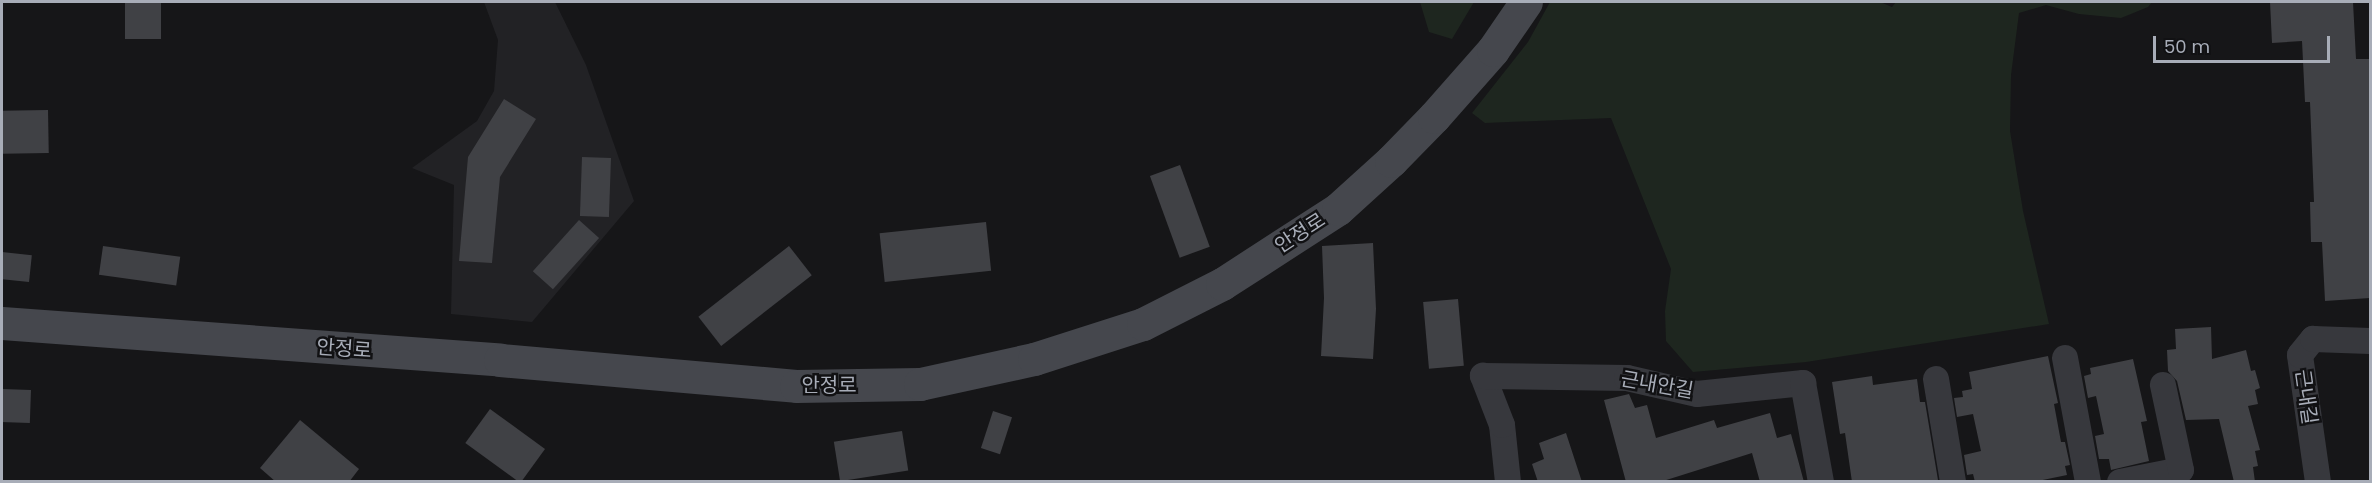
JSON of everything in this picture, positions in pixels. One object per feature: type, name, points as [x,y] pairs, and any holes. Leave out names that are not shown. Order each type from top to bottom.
[{"type":"street","name":"안정로","points":[[2,323],[500,360],[796,386],[920,384],[1034,359],[1143,324],[1222,284],[1338,209],[1391,160],[1434,117],[1493,51],[1526,2]]},
{"type":"street","name":"근내길","points":[[2318,482],[2300,355],[2313,339],[2370,341]]},
{"type":"street","points":[[2065,358],[2088,482]]},
{"type":"street","name":"근내안길","points":[[1508,482],[1502,425],[1483,376],[1627,378],[1697,394],[1803,383],[1821,482]]},
{"type":"street","points":[[1936,379],[1953,482]]},
{"type":"street","points":[[2120,482],[2181,470],[2163,385]]},
{"type":"shaded area","points":[[484,2],[555,2],[586,65],[634,201],[532,322],[451,314],[454,185],[412,168],[477,121],[494,91],[498,40]]},
{"type":"shaded area","points":[[1420,2],[1474,2],[1452,39],[1429,32]]},
{"type":"shaded area","points":[[1550,2],[1880,2],[1892,7],[1896,2],[2152,2],[2148,7],[2121,18],[2079,14],[2046,5],[2019,13],[2011,75],[2010,131],[2023,211],[2049,324],[1806,362],[1693,372],[1666,341],[1665,311],[1671,269],[1611,118],[1485,123],[1472,113],[1528,42]]},
{"type":"building","points":[[125,2],[161,2],[161,39],[125,39]]},
{"type":"building","points":[[2270,2],[2353,2],[2356,59],[2370,59],[2370,298],[2325,301],[2322,242],[2311,242],[2310,202],[2314,202],[2310,102],[2305,102],[2302,41],[2272,43]]},
{"type":"building","points":[[504,99],[536,119],[500,177],[492,263],[459,261],[468,157]]},
{"type":"building","points":[[48,110],[49,153],[3,154],[2,111]]},
{"type":"building","points":[[582,157],[611,158],[609,217],[580,216]]},
{"type":"building","points":[[1180,165],[1210,247],[1180,258],[1150,176]]},
{"type":"building","points":[[579,220],[599,238],[553,289],[533,271]]},
{"type":"building","points":[[986,222],[991,271],[885,282],[880,233]]},
{"type":"building","points":[[1373,243],[1376,309],[1373,359],[1321,356],[1324,298],[1322,246]]},
{"type":"building","points":[[103,246],[180,257],[176,286],[99,275]]},
{"type":"building","points":[[789,246],[812,275],[721,346],[698,317]]},
{"type":"building","points":[[2,252],[32,255],[29,282],[2,279]]},
{"type":"building","points":[[1458,299],[1464,366],[1429,369],[1423,302]]},
{"type":"building","points":[[2211,327],[2212,359],[2246,350],[2251,371],[2255,370],[2260,388],[2255,390],[2258,404],[2248,406],[2260,450],[2255,451],[2258,466],[2253,467],[2255,482],[2234,482],[2219,419],[2186,420],[2177,381],[2168,371],[2167,350],[2176,349],[2175,329]]},
{"type":"building","points":[[2048,356],[2058,403],[2054,404],[2061,442],[2065,442],[2070,465],[2065,466],[2067,475],[2033,482],[1975,482],[1973,474],[1967,475],[1964,455],[1981,451],[1973,414],[1957,417],[1954,398],[1963,397],[1962,391],[1972,389],[1969,372]]},
{"type":"building","points":[[2133,359],[2147,421],[2141,422],[2149,461],[2111,470],[2109,459],[2099,459],[2095,436],[2104,434],[2096,396],[2088,398],[2084,376],[2091,374],[2090,368]]},
{"type":"building","points":[[1872,376],[1873,385],[1917,379],[1920,402],[1925,402],[1938,480],[1852,482],[1845,433],[1840,434],[1832,382]]},
{"type":"building","points":[[2,389],[31,390],[30,423],[2,422]]},
{"type":"building","points":[[1629,394],[1635,408],[1647,405],[1656,438],[1714,420],[1717,428],[1770,413],[1777,438],[1791,434],[1804,482],[1760,482],[1752,453],[1660,482],[1626,482],[1604,400]]},
{"type":"building","points":[[490,409],[545,449],[519,482],[465,443]]},
{"type":"building","points":[[993,411],[1012,417],[1000,454],[981,448]]},
{"type":"building","points":[[300,420],[359,469],[349,482],[276,482],[260,468]]},
{"type":"building","points":[[902,431],[908,471],[840,481],[834,442]]},
{"type":"building","points":[[1566,433],[1582,482],[1538,482],[1532,464],[1544,459],[1539,443]]}]
